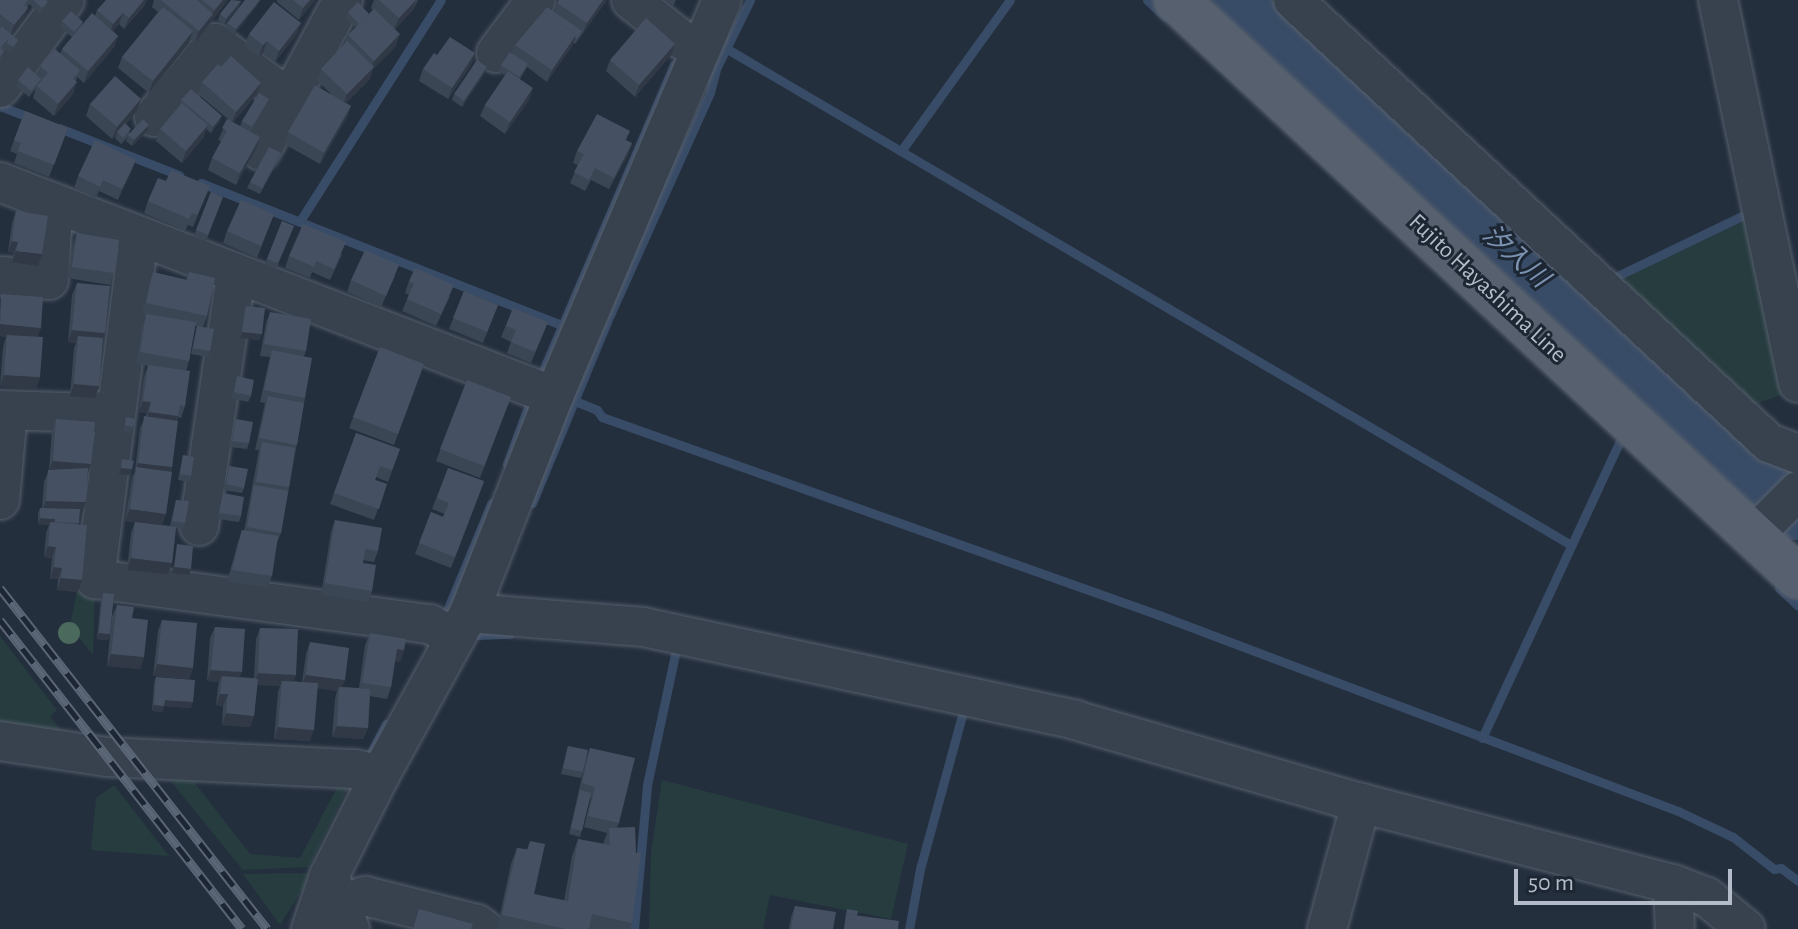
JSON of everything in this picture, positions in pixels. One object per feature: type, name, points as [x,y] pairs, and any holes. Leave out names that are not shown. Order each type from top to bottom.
[{"type":"main road","name":"Fujito Hayashima Line","points":[[1176,0],[1760,529],[1798,577]]},
{"type":"street","points":[[0,88],[65,0]]},
{"type":"street","points":[[261,151],[343,0]]},
{"type":"street","points":[[496,53],[536,0]]},
{"type":"street","points":[[631,0],[690,44]]},
{"type":"street","points":[[340,903],[368,772],[450,627],[541,390],[690,44],[722,0]]},
{"type":"street","points":[[1293,0],[1769,443],[1798,454]]},
{"type":"street","points":[[1718,0],[1798,383]]},
{"type":"street","points":[[154,117],[215,43],[269,84],[291,96]]},
{"type":"street","points":[[0,182],[57,215],[234,285],[541,390]]},
{"type":"street","points":[[0,276],[49,280],[57,215]]},
{"type":"street","points":[[138,246],[104,411],[95,579],[450,627],[643,627],[936,688],[1075,720],[1358,811],[1673,884],[1707,897],[1746,929]]},
{"type":"street","points":[[199,526],[234,285]]},
{"type":"street","points":[[0,500],[4,411],[104,411]]},
{"type":"street","points":[[1760,529],[1798,491]]},
{"type":"street","points":[[0,741],[107,757],[368,772]]},
{"type":"street","points":[[1327,929],[1358,811]]},
{"type":"street","points":[[1673,884],[1675,929]]},
{"type":"street","points":[[311,929],[340,903],[365,896],[477,924],[484,929]]},
{"type":"green space","points":[[1253,0],[1284,0],[1797,464],[1798,475],[1784,489],[1525,245]]},
{"type":"green space","points":[[1751,218],[1786,393],[1743,409],[1611,284]]},
{"type":"green space","points":[[80,577],[95,590],[93,655],[70,626]]},
{"type":"green space","points":[[0,636],[57,710],[50,717],[66,735],[0,726]]},
{"type":"green space","points":[[203,776],[195,783],[250,854],[300,858],[341,780],[350,783],[309,867],[243,870],[168,778]]},
{"type":"green space","points":[[662,780],[908,844],[891,919],[770,895],[763,929],[649,929],[651,853]]},
{"type":"green space","points":[[114,785],[169,856],[91,850],[96,798]]},
{"type":"green space","points":[[308,873],[309,879],[280,925],[243,874]]},
{"type":"building","points":[[0,0],[28,0],[24,5],[28,8],[14,25],[0,14]]},
{"type":"building","points":[[33,0],[46,0],[48,2],[42,8]]},
{"type":"building","points":[[106,0],[144,0],[129,18],[123,13],[113,24],[97,10]]},
{"type":"building","points":[[161,0],[197,0],[213,14],[199,31]]},
{"type":"building","points":[[202,0],[223,0],[214,10]]},
{"type":"building","points":[[231,0],[241,1],[226,19],[220,14]]},
{"type":"building","points":[[245,0],[260,0],[236,29],[227,23]]},
{"type":"building","points":[[293,0],[310,0],[303,8]]},
{"type":"building","points":[[379,0],[416,0],[399,18]]},
{"type":"building","points":[[559,0],[603,0],[587,23],[557,3]]},
{"type":"building","points":[[274,2],[301,23],[279,51],[267,41],[263,45],[249,34]]},
{"type":"building","points":[[358,2],[369,14],[359,24],[348,12]]},
{"type":"building","points":[[163,7],[193,31],[153,81],[122,57]]},
{"type":"building","points":[[547,7],[582,31],[577,39],[576,35],[543,12]]},
{"type":"building","points":[[374,9],[400,34],[374,61],[348,35]]},
{"type":"building","points":[[71,11],[83,22],[74,32],[62,21]]},
{"type":"building","points":[[543,12],[576,35],[552,70],[515,45]]},
{"type":"building","points":[[92,13],[118,36],[88,71],[62,49]]},
{"type":"building","points":[[646,18],[675,44],[639,85],[610,60]]},
{"type":"building","points":[[1,26],[18,40],[13,47],[7,43],[9,38],[0,31]]},
{"type":"building","points":[[0,31],[9,38],[0,48]]},
{"type":"building","points":[[450,37],[475,53],[452,88],[423,69]]},
{"type":"building","points":[[347,41],[374,67],[347,94],[321,69]]},
{"type":"building","points":[[55,49],[80,70],[73,79],[77,82],[58,104],[37,86],[48,73],[40,66]]},
{"type":"building","points":[[510,52],[528,64],[519,77],[501,65]]},
{"type":"building","points":[[231,56],[261,83],[236,112],[202,82],[218,64],[221,67]]},
{"type":"building","points":[[477,60],[487,67],[464,101],[454,94]]},
{"type":"building","points":[[28,67],[41,79],[31,91],[18,80]]},
{"type":"building","points":[[508,71],[533,88],[510,122],[485,105]]},
{"type":"building","points":[[115,76],[141,99],[117,127],[90,104]]},
{"type":"building","points":[[315,85],[351,106],[324,153],[288,132]]},
{"type":"building","points":[[191,89],[222,116],[213,127],[181,100]]},
{"type":"building","points":[[259,93],[269,99],[252,127],[242,121]]},
{"type":"building","points":[[182,103],[208,125],[186,151],[160,129]]},
{"type":"building","points":[[25,111],[68,128],[54,165],[18,151],[21,143],[14,140]]},
{"type":"building","points":[[597,114],[630,131],[625,140],[632,143],[614,178],[595,168],[589,180],[574,172],[584,154],[577,151]]},
{"type":"building","points":[[143,119],[149,125],[134,140],[128,135]]},
{"type":"building","points":[[227,119],[260,137],[240,173],[212,158],[227,131],[222,128]]},
{"type":"building","points":[[125,123],[131,129],[123,138],[117,132]]},
{"type":"building","points":[[95,140],[136,160],[122,189],[103,180],[100,187],[78,176]]},
{"type":"building","points":[[269,147],[281,153],[262,188],[250,182]]},
{"type":"building","points":[[171,170],[210,186],[197,215],[192,213],[189,219],[148,201],[158,178],[166,181]]},
{"type":"building","points":[[211,192],[223,197],[208,235],[196,230]]},
{"type":"building","points":[[241,200],[274,214],[261,246],[227,231]]},
{"type":"building","points":[[16,211],[48,216],[42,254],[16,251],[18,242],[12,241]]},
{"type":"building","points":[[282,221],[294,226],[278,263],[267,259]]},
{"type":"building","points":[[303,224],[346,242],[334,269],[316,261],[314,267],[289,256]]},
{"type":"building","points":[[77,233],[119,240],[114,273],[72,267]]},
{"type":"building","points":[[365,250],[399,265],[386,296],[351,280]]},
{"type":"building","points":[[415,268],[454,285],[441,314],[407,299],[414,284],[409,281]]},
{"type":"building","points":[[153,272],[187,280],[189,272],[215,278],[207,316],[146,303]]},
{"type":"building","points":[[77,283],[110,286],[105,333],[72,330]]},
{"type":"building","points":[[464,291],[498,305],[487,332],[453,318]]},
{"type":"building","points":[[1,294],[43,297],[41,328],[0,324]]},
{"type":"building","points":[[246,306],[265,308],[262,334],[242,332]]},
{"type":"building","points":[[513,308],[548,322],[535,352],[511,342],[516,330],[506,326]]},
{"type":"building","points":[[270,312],[311,319],[306,351],[264,344]]},
{"type":"building","points":[[146,314],[196,322],[189,361],[140,352]]},
{"type":"building","points":[[197,326],[214,329],[210,351],[193,348]]},
{"type":"building","points":[[7,335],[43,337],[40,377],[4,375]]},
{"type":"building","points":[[78,336],[103,338],[99,386],[74,384]]},
{"type":"building","points":[[380,347],[424,364],[398,434],[353,417]]},
{"type":"building","points":[[272,350],[312,358],[305,398],[264,390]]},
{"type":"building","points":[[148,365],[190,371],[185,406],[180,405],[178,416],[149,412],[151,402],[143,401]]},
{"type":"building","points":[[237,376],[254,380],[251,396],[234,392]]},
{"type":"building","points":[[467,380],[511,397],[484,466],[440,449]]},
{"type":"building","points":[[268,396],[304,403],[297,445],[259,438]]},
{"type":"building","points":[[144,416],[178,421],[172,467],[138,463]]},
{"type":"building","points":[[126,417],[135,419],[133,427],[125,425]]},
{"type":"building","points":[[56,419],[95,422],[91,464],[53,461]]},
{"type":"building","points":[[236,419],[253,422],[249,443],[232,441]]},
{"type":"building","points":[[356,433],[400,449],[392,470],[380,466],[375,480],[387,484],[379,509],[334,493]]},
{"type":"building","points":[[262,442],[295,448],[289,487],[256,482]]},
{"type":"building","points":[[183,455],[194,457],[191,476],[180,474]]},
{"type":"building","points":[[122,459],[134,461],[132,469],[121,468]]},
{"type":"building","points":[[229,466],[248,469],[244,488],[226,484]]},
{"type":"building","points":[[136,467],[172,472],[166,514],[130,509]]},
{"type":"building","points":[[88,468],[86,502],[46,501],[48,470]]},
{"type":"building","points":[[448,468],[484,481],[455,557],[419,543],[431,512],[443,517],[449,503],[437,498]]},
{"type":"building","points":[[254,485],[288,491],[281,533],[247,527]]},
{"type":"building","points":[[223,493],[244,497],[241,516],[219,513]]},
{"type":"building","points":[[176,500],[189,501],[185,523],[172,521]]},
{"type":"building","points":[[40,508],[80,509],[79,523],[40,518]]},
{"type":"building","points":[[335,520],[382,528],[378,551],[365,549],[363,563],[376,565],[372,591],[325,583]]},
{"type":"building","points":[[50,522],[87,525],[82,580],[61,578],[62,568],[54,567],[56,547],[48,546]]},
{"type":"building","points":[[135,522],[176,527],[172,563],[131,558]]},
{"type":"building","points":[[242,530],[278,536],[272,576],[232,570]]},
{"type":"building","points":[[177,544],[193,546],[191,569],[174,567]]},
{"type":"building","points":[[103,593],[114,594],[110,634],[99,633]]},
{"type":"building","points":[[117,605],[134,607],[132,618],[148,620],[144,657],[111,654]]},
{"type":"building","points":[[162,620],[197,623],[193,668],[157,664]]},
{"type":"building","points":[[215,627],[245,629],[242,672],[211,670]]},
{"type":"building","points":[[260,628],[298,629],[296,675],[258,673]]},
{"type":"building","points":[[370,633],[406,639],[404,650],[397,649],[391,687],[362,683]]},
{"type":"building","points":[[310,642],[349,648],[345,680],[306,675]]},
{"type":"building","points":[[222,676],[258,679],[254,716],[226,713],[228,694],[220,694]]},
{"type":"building","points":[[156,677],[195,680],[193,702],[165,700],[164,706],[154,705]]},
{"type":"building","points":[[282,681],[318,683],[314,730],[278,727]]},
{"type":"building","points":[[339,687],[370,689],[368,728],[337,726]]},
{"type":"building","points":[[568,746],[588,750],[583,772],[563,768]]},
{"type":"building","points":[[590,748],[635,758],[619,823],[588,816],[595,787],[582,783]]},
{"type":"building","points":[[580,790],[591,793],[582,831],[571,828]]},
{"type":"building","points":[[635,827],[636,853],[641,853],[632,923],[592,914],[589,929],[565,929],[502,915],[517,848],[528,850],[530,841],[545,844],[534,894],[568,901],[578,839],[610,845],[609,828]]},
{"type":"building","points":[[795,906],[836,912],[833,929],[791,929]]},
{"type":"building","points":[[419,909],[473,924],[471,929],[413,929]]},
{"type":"building","points":[[847,909],[858,911],[857,916],[846,914]]},
{"type":"building","points":[[846,914],[899,921],[898,929],[844,929]]},
{"type":"waterway","points":[[300,221],[441,0]]},
{"type":"waterway","points":[[532,503],[610,315],[710,92],[716,69],[750,0]]},
{"type":"waterway","points":[[901,151],[1010,0]]},
{"type":"waterway","points":[[1147,0],[1165,17]]},
{"type":"waterway","name":"汐入川","points":[[1233,0],[1798,514]]},
{"type":"waterway","points":[[729,50],[1571,545]]},
{"type":"waterway","points":[[538,382],[674,65]]},
{"type":"waterway","points":[[0,106],[34,119]]},
{"type":"waterway","points":[[59,128],[179,175]]},
{"type":"waterway","points":[[201,183],[562,325]]},
{"type":"waterway","points":[[1609,280],[1750,212]]},
{"type":"waterway","points":[[1574,308],[1585,298]]},
{"type":"waterway","points":[[507,464],[532,396]]},
{"type":"waterway","points":[[575,401],[597,410],[602,417],[1159,615],[1678,811],[1733,837],[1774,869],[1781,868],[1798,881]]},
{"type":"waterway","points":[[1482,738],[1621,439]]},
{"type":"waterway","points":[[443,620],[491,504]]},
{"type":"waterway","points":[[1779,588],[1798,606]]},
{"type":"waterway","points":[[477,635],[510,634]]},
{"type":"waterway","points":[[634,929],[647,785],[676,650]]},
{"type":"waterway","points":[[909,929],[920,869],[963,712]]},
{"type":"waterway","points":[[365,764],[386,724]]},
{"type":"railway","points":[[0,588],[267,929]]},
{"type":"railway","points":[[0,620],[242,929]]}]
